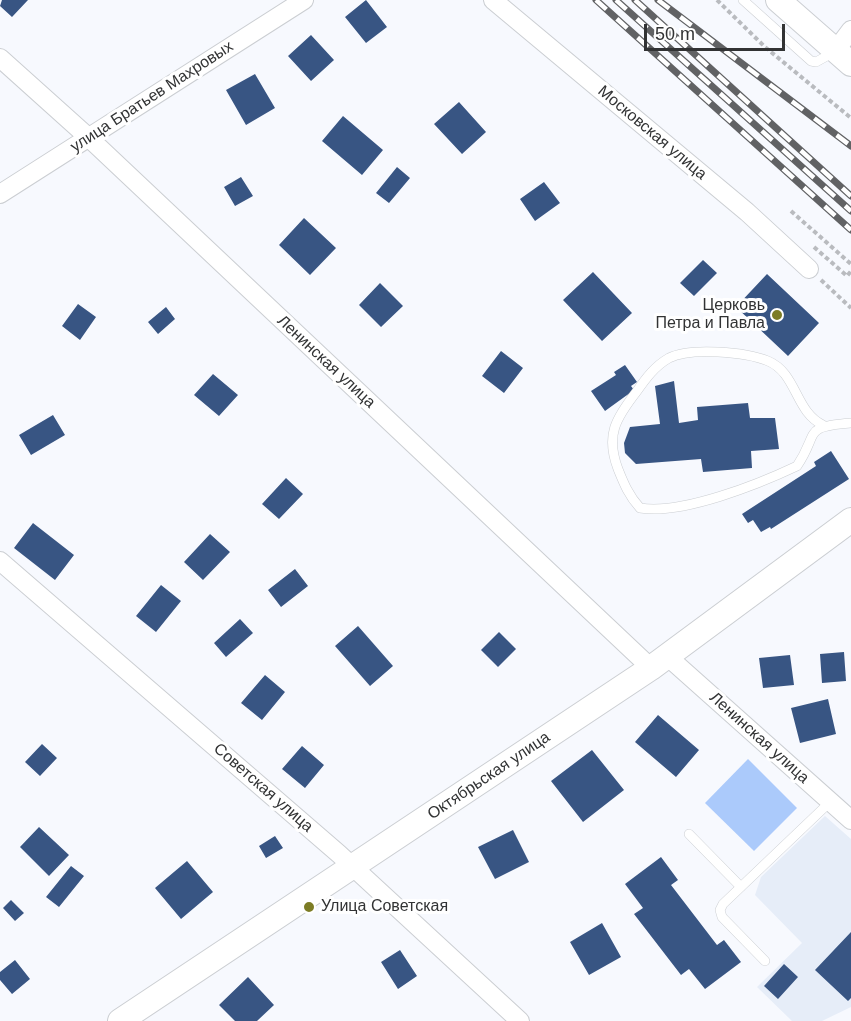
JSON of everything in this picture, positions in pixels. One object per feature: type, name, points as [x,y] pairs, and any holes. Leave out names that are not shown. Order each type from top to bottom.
[{"type":"main road","points":[[778,0],[843,57]]},
{"type":"main road","name":"Октябрьская улица","points":[[120,1021],[659,662],[851,520]]},
{"type":"street","name":"улица Братьев Махровых","points":[[0,194],[304,0]]},
{"type":"street","name":"Московская улица","points":[[493,0],[747,212],[809,269]]},
{"type":"street","points":[[843,57],[851,30]]},
{"type":"street","name":"Ленинская улица","points":[[0,57],[659,662],[851,820]]},
{"type":"street","name":"Советская улица","points":[[0,561],[352,866],[520,1021]]},
{"type":"lane","points":[[743,0],[811,61],[843,57]]},
{"type":"lane","points":[[823,425],[812,433],[797,466],[730,493],[661,510],[640,508],[632,500],[612,456],[613,429],[620,414],[650,374],[670,358],[683,353],[736,354],[770,362],[792,384],[805,412],[812,420],[823,425],[851,423]]},
{"type":"lane","points":[[765,961],[722,917],[720,910],[830,802]]},
{"type":"lane","points":[[689,834],[741,887]]},
{"type":"path","points":[[717,0],[765,47],[851,118]]},
{"type":"path","points":[[791,211],[851,264]]},
{"type":"path","points":[[819,251],[847,276],[851,271]]},
{"type":"path","points":[[809,269],[851,308]]},
{"type":"shaded area","points":[[748,759],[797,808],[754,851],[705,803]]},
{"type":"shaded area","points":[[825,816],[851,839],[851,1007],[822,1021],[792,1021],[757,987],[802,943],[755,895],[761,877]]},
{"type":"building","points":[[2,0],[28,0],[12,17],[0,6]]},
{"type":"building","points":[[366,0],[387,27],[366,43],[345,17]]},
{"type":"building","points":[[311,35],[334,60],[311,81],[288,56]]},
{"type":"building","points":[[255,74],[275,108],[246,125],[226,90]]},
{"type":"building","points":[[459,102],[486,132],[462,154],[434,124]]},
{"type":"building","points":[[343,116],[383,150],[362,175],[322,141]]},
{"type":"building","points":[[397,167],[410,178],[389,203],[376,193]]},
{"type":"building","points":[[241,177],[253,196],[235,206],[224,187]]},
{"type":"building","points":[[544,182],[560,203],[535,221],[520,199]]},
{"type":"building","points":[[304,218],[336,248],[310,275],[279,245]]},
{"type":"building","points":[[703,260],[717,273],[694,296],[680,283]]},
{"type":"building","points":[[593,272],[632,313],[602,341],[563,300]]},
{"type":"building","name":"Церковь Петра и Павла","points":[[767,274],[819,323],[788,356],[736,307]]},
{"type":"building","points":[[380,283],[403,306],[381,327],[359,305]]},
{"type":"building","points":[[78,304],[96,317],[80,340],[62,326]]},
{"type":"building","points":[[166,307],[175,319],[158,334],[148,322]]},
{"type":"building","points":[[501,351],[523,368],[504,393],[482,376]]},
{"type":"building","points":[[625,365],[637,382],[631,386],[634,390],[605,411],[591,391],[616,375],[614,372]]},
{"type":"building","points":[[213,374],[238,395],[219,416],[194,395]]},
{"type":"building","points":[[674,381],[679,423],[698,420],[697,407],[748,403],[750,418],[775,418],[779,449],[751,451],[752,468],[703,472],[701,459],[636,464],[625,453],[624,443],[630,427],[660,424],[655,386]]},
{"type":"building","points":[[53,415],[65,435],[31,455],[19,435]]},
{"type":"building","points":[[831,451],[849,479],[771,529],[770,527],[761,532],[753,520],[748,523],[742,514],[816,466],[814,462]]},
{"type":"building","points":[[286,478],[303,494],[279,519],[262,504]]},
{"type":"building","points":[[33,523],[74,555],[55,580],[14,548]]},
{"type":"building","points":[[210,534],[230,552],[203,580],[184,562]]},
{"type":"building","points":[[295,569],[308,586],[281,607],[268,590]]},
{"type":"building","points":[[161,585],[181,601],[156,632],[136,616]]},
{"type":"building","points":[[240,619],[253,633],[226,657],[214,643]]},
{"type":"building","points":[[358,626],[393,666],[370,686],[335,646]]},
{"type":"building","points":[[499,632],[516,649],[498,667],[481,650]]},
{"type":"building","points":[[844,652],[846,681],[822,683],[820,654]]},
{"type":"building","points":[[790,655],[794,685],[763,688],[759,658]]},
{"type":"building","points":[[265,675],[285,692],[262,720],[241,703]]},
{"type":"building","points":[[828,699],[836,734],[800,743],[791,708]]},
{"type":"building","points":[[658,715],[699,750],[676,777],[635,742]]},
{"type":"building","points":[[42,744],[57,758],[40,776],[25,762]]},
{"type":"building","points":[[302,746],[324,765],[305,788],[282,769]]},
{"type":"building","points":[[592,750],[624,790],[583,822],[551,781]]},
{"type":"building","points":[[39,827],[69,855],[49,876],[20,847]]},
{"type":"building","points":[[513,830],[529,862],[495,879],[478,847]]},
{"type":"building","points":[[275,836],[283,848],[266,858],[259,846]]},
{"type":"building","points":[[661,857],[678,880],[671,885],[717,945],[724,940],[741,962],[705,989],[689,969],[681,975],[634,914],[643,908],[625,884]]},
{"type":"building","points":[[187,861],[213,892],[181,919],[155,888]]},
{"type":"building","points":[[71,866],[84,876],[59,907],[46,897]]},
{"type":"building","points":[[11,900],[24,913],[15,921],[3,908]]},
{"type":"building","points":[[602,923],[621,957],[589,975],[570,942]]},
{"type":"building","points":[[851,932],[851,998],[848,1001],[815,970]]},
{"type":"building","points":[[400,950],[417,976],[398,989],[381,962]]},
{"type":"building","points":[[15,960],[30,979],[12,994],[0,980],[0,972]]},
{"type":"building","points":[[784,964],[798,977],[778,999],[764,986]]},
{"type":"building","points":[[248,977],[274,1005],[257,1021],[235,1021],[219,1005]]},
{"type":"railway","points":[[596,0],[851,230]]},
{"type":"railway","points":[[616,0],[851,211]]},
{"type":"railway","points":[[635,0],[851,196]]},
{"type":"railway","points":[[658,0],[851,146]]},
{"type":"place","name":"Церковь Петра и Павла","points":[[777,315]]},
{"type":"place","name":"Улица Советская","points":[[309,907]]}]
